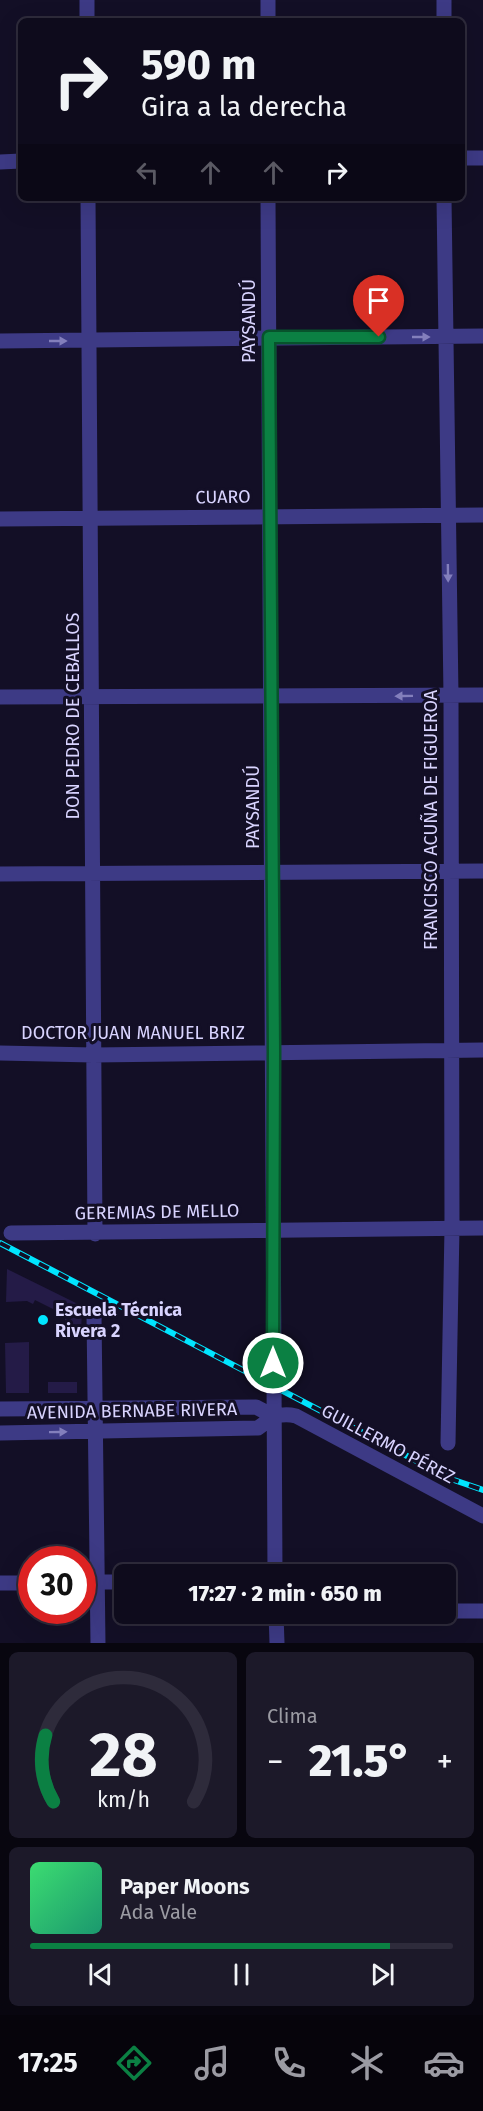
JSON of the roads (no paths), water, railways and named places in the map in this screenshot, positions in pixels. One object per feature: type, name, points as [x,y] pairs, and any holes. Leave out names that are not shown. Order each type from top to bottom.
[{"type":"street","points":[[87,0],[87,18]]},
{"type":"street","points":[[268,0],[268,18]]},
{"type":"street","points":[[444,0],[444,18]]},
{"type":"street","points":[[465,158],[483,158]]},
{"type":"street","points":[[0,162],[18,162]]},
{"type":"street","name":"DON PEDRO DE CEBALLOS","points":[[88,201],[95,1234]]},
{"type":"street","name":"PAYSANDÚ","points":[[268,201],[275,1564]]},
{"type":"street","name":"FRANCISCO ACUÑA DE FIGUEROA","points":[[444,201],[446,515],[451,696],[452,1228],[448,1443]]},
{"type":"street","points":[[0,341],[483,336]]},
{"type":"street","name":"CUARO","points":[[0,519],[483,514]]},
{"type":"street","points":[[0,697],[483,695]]},
{"type":"street","points":[[0,874],[483,871]]},
{"type":"street","name":"DOCTOR JUAN MANUEL BRIZ","points":[[0,1053],[93,1055],[483,1050]]},
{"type":"street","name":"GEREMIAS DE MELLO","points":[[11,1233],[95,1234],[483,1228]]},
{"type":"street","points":[[91,1546],[95,1431],[94,1315]]},
{"type":"street","name":"AVENIDA BERNABE RIVERA","points":[[0,1409],[256,1407],[273,1416],[258,1428],[0,1433]]},
{"type":"street","name":"GUILLERMO PÉREZ","points":[[273,1416],[285,1414],[296,1416],[483,1516]]},
{"type":"street","points":[[0,1583],[18,1582]]},
{"type":"street","points":[[96,1582],[114,1582]]},
{"type":"street","points":[[456,1611],[483,1611]]},
{"type":"street","points":[[96,1624],[98,1643]]},
{"type":"street","points":[[276,1624],[277,1643]]},
{"type":"railway","points":[[0,1243],[451,1479],[483,1490]]},
{"type":"place","name":"Escuela Técnica Rivera 2","points":[[43,1320]]}]
